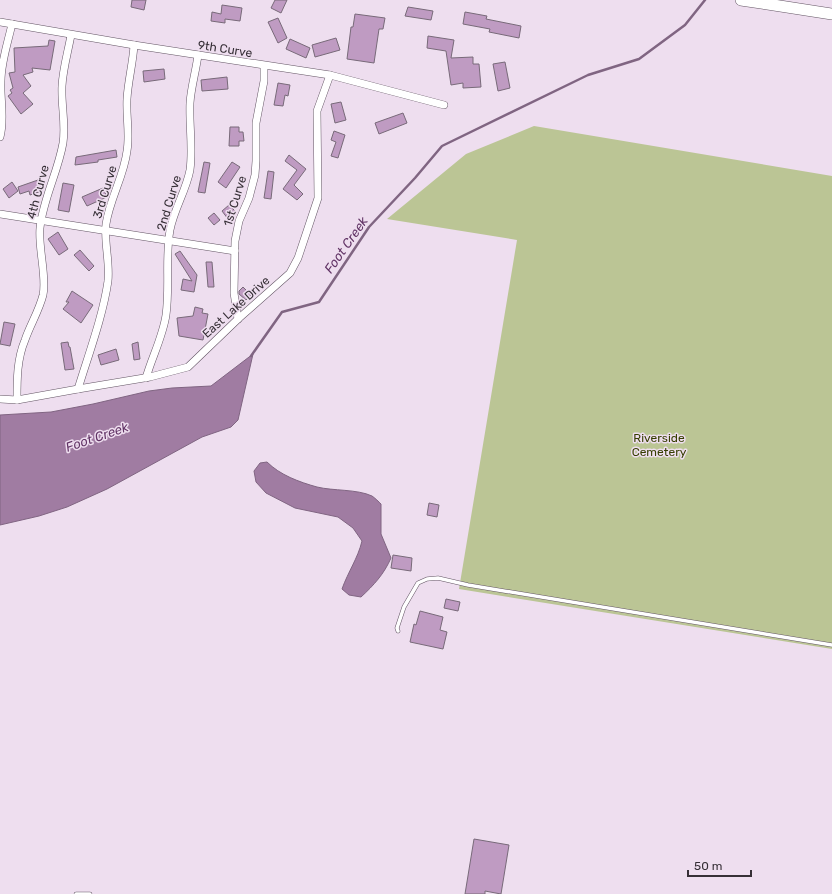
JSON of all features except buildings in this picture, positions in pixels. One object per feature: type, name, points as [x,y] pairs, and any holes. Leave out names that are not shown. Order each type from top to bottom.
[{"type":"highway","points":[[741,0],[832,14]]},
{"type":"street","name":"9th Curve","points":[[0,22],[198,56],[330,75],[444,105]]},
{"type":"street","points":[[0,137],[3,119],[1,70],[12,24]]},
{"type":"street","name":"4th Curve","points":[[17,400],[19,360],[24,340],[43,294],[40,234],[41,220],[63,144],[63,71],[71,35]]},
{"type":"street","name":"3rd Curve","points":[[78,390],[101,313],[108,281],[108,261],[105,238],[112,197],[124,168],[127,151],[129,133],[127,100],[134,45]]},
{"type":"street","name":"2nd Curve","points":[[146,378],[166,317],[168,300],[168,253],[172,220],[190,171],[190,102],[198,56]]},
{"type":"street","name":"1st Curve","points":[[238,319],[234,293],[235,241],[239,221],[249,198],[255,175],[256,123],[264,80],[264,66]]},
{"type":"street","name":"East Lake Drive","points":[[0,399],[17,400],[78,390],[146,378],[188,367],[238,319],[290,273],[298,258],[318,198],[317,111],[330,75]]},
{"type":"street","points":[[0,214],[235,251]]},
{"type":"lane","points":[[398,631],[397,628],[404,607],[418,583],[427,579],[438,578],[468,585],[832,645]]},
{"type":"lane","points":[[76,894],[90,894]]},
{"type":"green space","name":"Riverside Cemetery","points":[[534,126],[832,176],[832,649],[459,589],[517,240],[387,219],[466,154]]},
{"type":"water","points":[[253,354],[238,420],[231,427],[202,437],[107,489],[67,507],[39,516],[0,525],[0,415],[51,412],[149,391],[211,386]]},
{"type":"water","points":[[267,462],[272,467],[290,478],[303,483],[317,487],[366,494],[372,496],[381,504],[381,534],[391,558],[378,579],[361,597],[349,595],[342,589],[362,541],[353,528],[338,517],[295,508],[266,493],[256,482],[254,471],[260,463]]},
{"type":"waterway","name":"Foot Creek","points":[[251,356],[282,312],[319,302],[369,227],[415,178],[442,146],[588,75],[639,59],[685,25],[705,0]]}]
